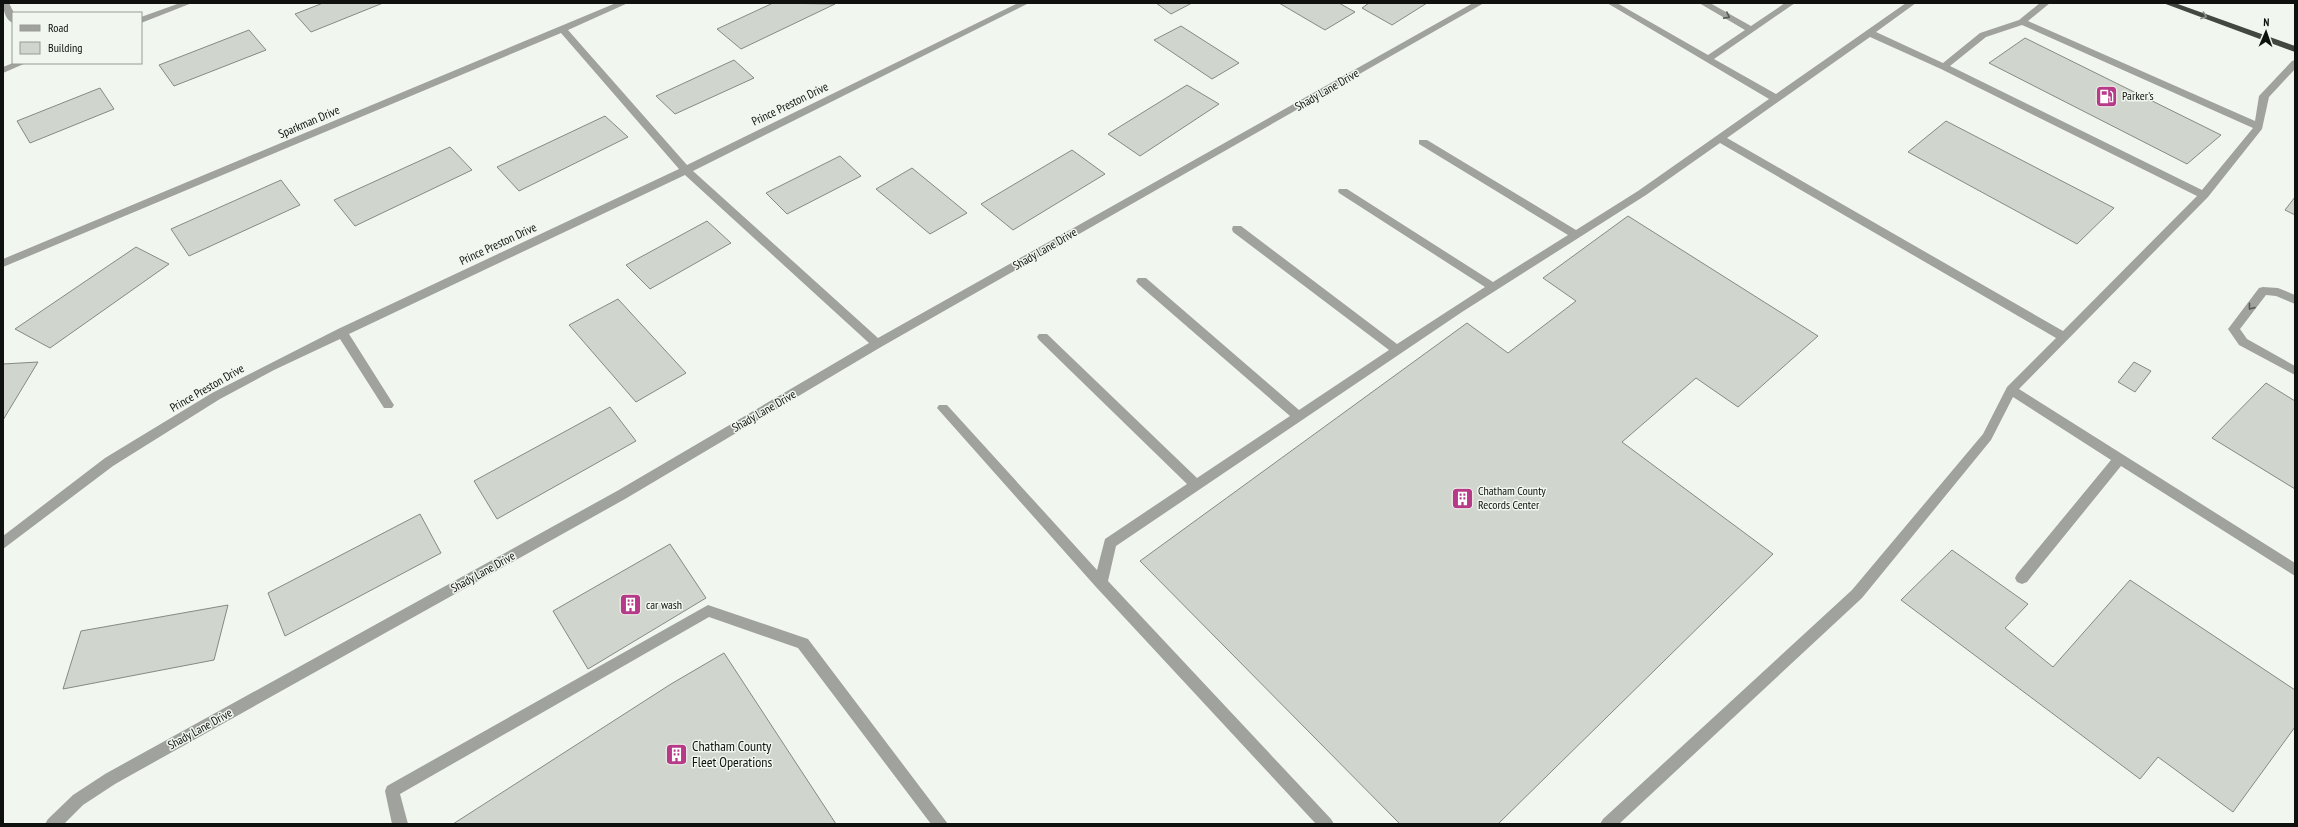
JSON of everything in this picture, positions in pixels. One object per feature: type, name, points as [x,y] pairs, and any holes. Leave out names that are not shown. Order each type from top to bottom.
[{"type":"highway","points":[[2167,3],[2295,49]]},
{"type":"street","points":[[5,3],[12,18]]},
{"type":"street","points":[[142,20],[188,3]]},
{"type":"street","name":"Sparkman Drive","points":[[3,263],[624,3]]},
{"type":"street","name":"Prince Preston Drive","points":[[3,544],[109,462],[263,370],[686,170],[1025,3]]},
{"type":"street","name":"Shady Lane Drive","points":[[52,824],[78,800],[110,779],[620,496],[877,344],[1480,3]]},
{"type":"street","points":[[1611,3],[1777,99]]},
{"type":"street","points":[[1702,3],[1751,29]]},
{"type":"street","points":[[1708,59],[1791,3]]},
{"type":"street","points":[[1101,583],[1110,543],[1397,350],[1493,287],[1642,193],[1912,3]]},
{"type":"street","points":[[1944,66],[1983,36],[2022,22],[2046,3]]},
{"type":"street","points":[[2022,22],[2259,128]]},
{"type":"street","points":[[563,29],[686,170],[877,344]]},
{"type":"street","points":[[1870,33],[1944,66],[2204,195]]},
{"type":"street","points":[[1608,824],[1857,594],[1987,437],[2011,390],[2204,195],[2259,128],[2264,96],[2295,63]]},
{"type":"street","points":[[3,70],[19,64]]},
{"type":"street","points":[[1720,138],[2064,337]]},
{"type":"street","points":[[1423,142],[1576,235]]},
{"type":"street","points":[[1343,191],[1493,287]]},
{"type":"street","points":[[1237,229],[1397,350]]},
{"type":"street","points":[[1142,281],[1298,416]]},
{"type":"street","points":[[2295,300],[2278,292],[2263,292],[2234,329],[2243,342],[2295,371]]},
{"type":"street","points":[[342,332],[388,405]]},
{"type":"street","points":[[1043,337],[1196,485]]},
{"type":"street","points":[[2011,390],[2295,570]]},
{"type":"street","points":[[943,408],[1101,583],[1326,824]]},
{"type":"street","points":[[2022,578],[2119,459]]},
{"type":"street","points":[[400,824],[392,791],[708,611],[803,643],[940,824]]},
{"type":"building","points":[[323,3],[383,3],[311,32],[295,14]]},
{"type":"building","points":[[773,3],[835,4],[741,49],[717,29]]},
{"type":"building","points":[[1156,3],[1192,3],[1171,14]]},
{"type":"building","points":[[1279,3],[1339,3],[1355,12],[1325,30]]},
{"type":"building","points":[[1369,3],[1427,3],[1392,25],[1362,8]]},
{"type":"building","points":[[1181,26],[1239,63],[1212,79],[1154,40]]},
{"type":"building","points":[[249,30],[266,50],[174,86],[159,65]]},
{"type":"building","points":[[2025,38],[2221,135],[2187,164],[1989,63]]},
{"type":"building","points":[[734,60],[754,78],[675,114],[656,96]]},
{"type":"building","points":[[1187,85],[1219,104],[1140,156],[1108,134]]},
{"type":"building","points":[[100,88],[114,109],[30,143],[17,121]]},
{"type":"building","points":[[605,116],[628,137],[519,191],[497,167]]},
{"type":"building","points":[[1946,121],[2114,208],[2077,244],[1908,152]]},
{"type":"building","points":[[450,147],[472,170],[355,226],[334,200]]},
{"type":"building","points":[[1072,150],[1105,174],[1013,230],[981,204]]},
{"type":"building","points":[[840,156],[861,176],[787,214],[766,193]]},
{"type":"building","points":[[912,168],[967,213],[930,234],[876,189]]},
{"type":"building","points":[[281,180],[300,205],[189,256],[171,229]]},
{"type":"building","points":[[2295,197],[2295,215],[2285,210]]},
{"type":"building","name":"Chatham County Records Center","points":[[1628,216],[1818,336],[1738,407],[1696,378],[1622,442],[1773,554],[1498,824],[1400,824],[1140,561],[1467,323],[1508,353],[1576,301],[1543,278]]},
{"type":"building","points":[[707,221],[731,243],[650,289],[626,265]]},
{"type":"building","points":[[136,247],[169,264],[50,348],[15,329]]},
{"type":"building","points":[[618,299],[686,373],[636,402],[569,325]]},
{"type":"building","points":[[38,362],[3,420],[3,364]]},
{"type":"building","points":[[2134,362],[2151,371],[2135,392],[2118,382]]},
{"type":"building","points":[[2266,383],[2295,401],[2295,489],[2212,438]]},
{"type":"building","points":[[610,407],[636,441],[497,519],[474,481]]},
{"type":"building","points":[[420,514],[441,553],[285,636],[268,593]]},
{"type":"building","name":"car wash","points":[[670,544],[706,598],[588,669],[553,611]]},
{"type":"building","points":[[1952,550],[2028,604],[2005,628],[2053,667],[2130,580],[2295,690],[2295,727],[2233,812],[2158,757],[2140,779],[1901,600]]},
{"type":"building","points":[[228,605],[214,660],[63,689],[81,631]]},
{"type":"building","name":"Chatham County Fleet Operations","points":[[724,653],[836,824],[453,824],[671,684]]},
{"type":"place","name":"Parker's","points":[[2107,96]]},
{"type":"place","name":"Chatham County Records Center","points":[[1462,498]]},
{"type":"place","name":"car wash","points":[[630,605]]},
{"type":"place","name":"Chatham County Fleet Operations","points":[[676,754]]}]
